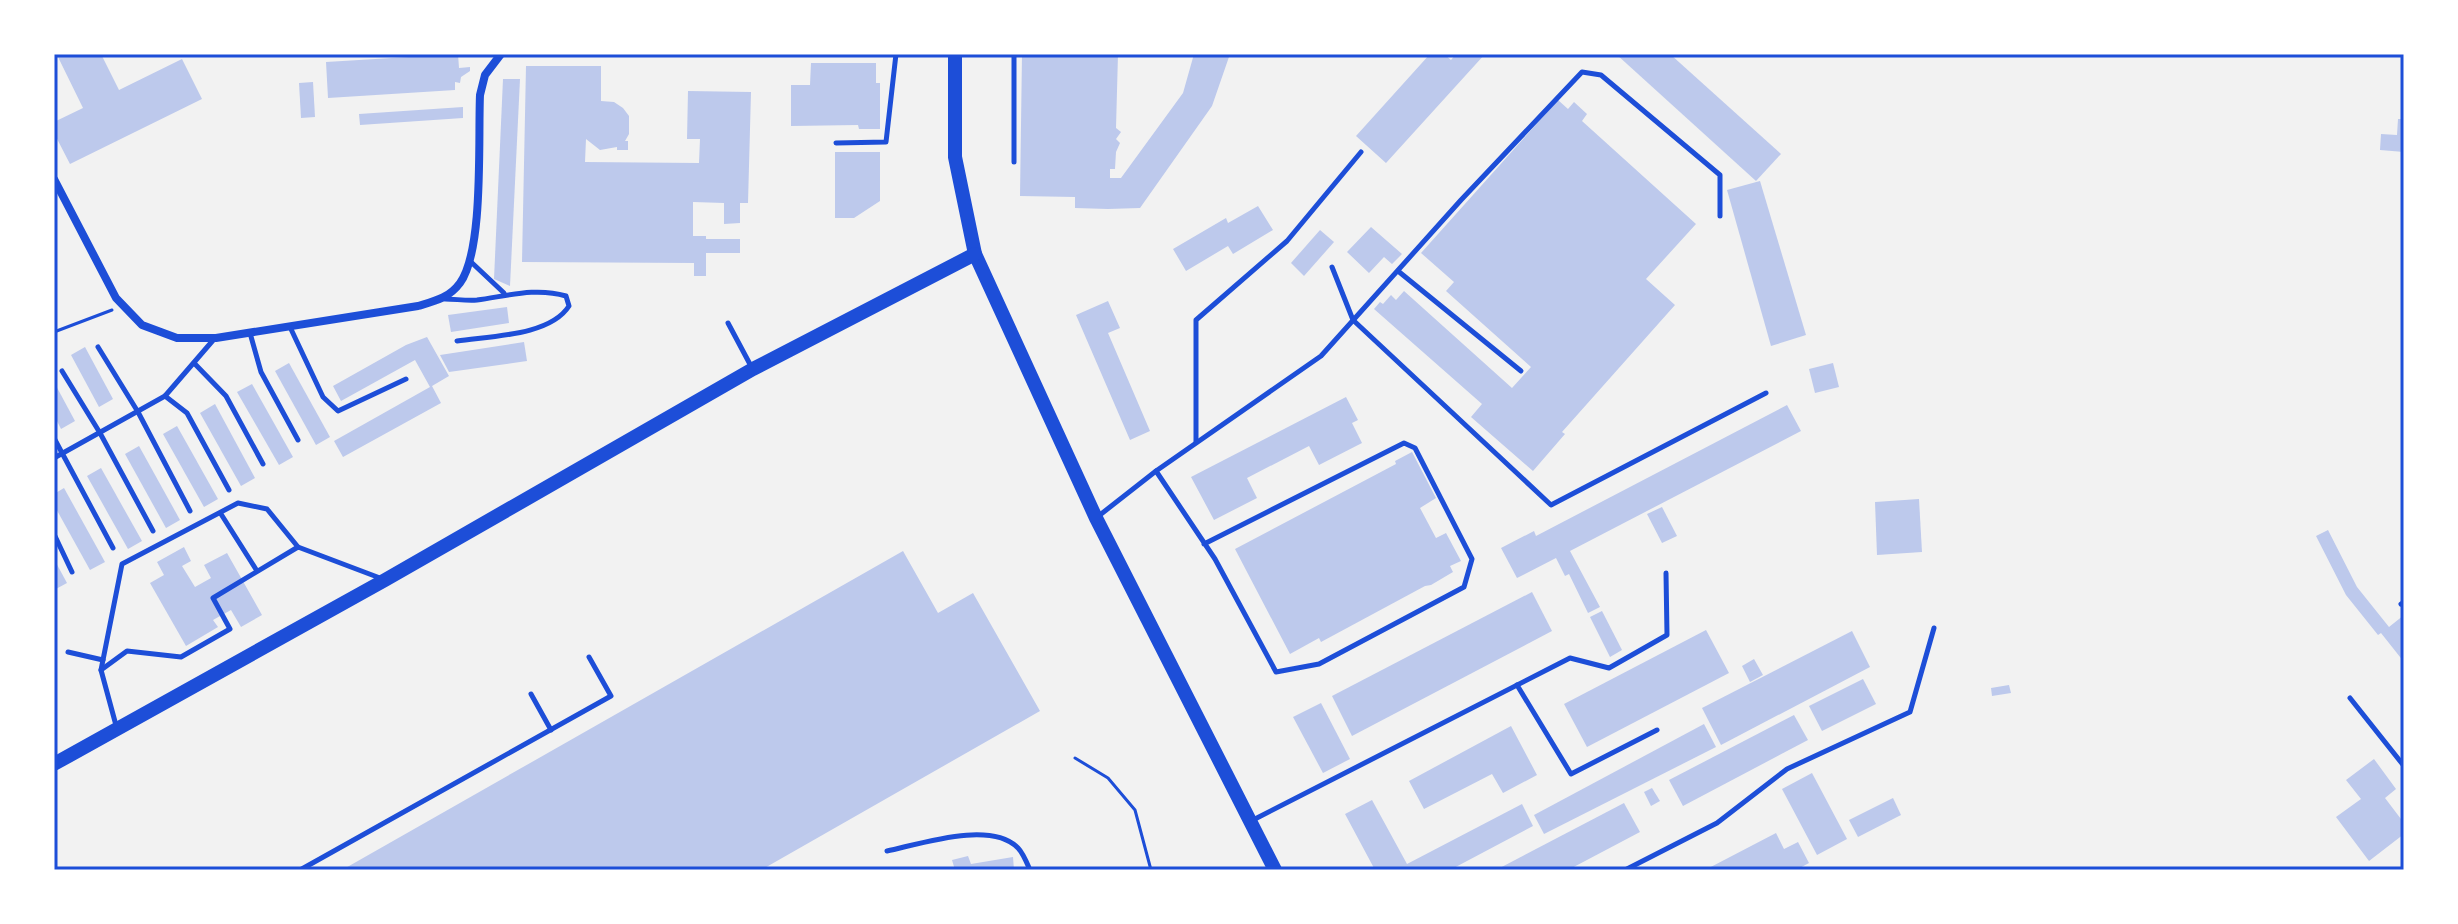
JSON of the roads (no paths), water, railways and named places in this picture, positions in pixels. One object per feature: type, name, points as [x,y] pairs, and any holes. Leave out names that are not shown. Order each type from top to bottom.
[{"type":"main road","points":[[955,54],[955,157],[975,254],[1096,518],[1275,870]]},
{"type":"main road","points":[[54,764],[385,580],[753,369],[975,254]]},
{"type":"street","points":[[54,179],[116,298],[142,325],[177,338],[216,338],[418,306],[444,299],[460,282],[475,246],[480,95],[485,75],[501,54]]},
{"type":"lane","points":[[836,143],[886,142],[896,54]]},
{"type":"lane","points":[[1014,54],[1014,162]]},
{"type":"lane","points":[[1096,518],[1156,471],[1321,356],[1582,72],[1601,75],[1720,175],[1720,216]]},
{"type":"lane","points":[[1196,443],[1196,320],[1287,241],[1361,152]]},
{"type":"lane","points":[[470,261],[504,293]]},
{"type":"lane","points":[[1332,267],[1353,320],[1551,505],[1766,393]]},
{"type":"lane","points":[[1397,271],[1521,371]]},
{"type":"lane","points":[[444,299],[476,300],[504,293],[551,292],[566,296],[569,306],[564,314],[535,330],[457,341]]},
{"type":"lane","points":[[728,323],[753,369]]},
{"type":"lane","points":[[290,327],[323,397],[338,411],[406,379]]},
{"type":"lane","points":[[250,333],[261,372],[298,440]]},
{"type":"lane","points":[[54,458],[165,396],[216,338]]},
{"type":"lane","points":[[98,347],[138,412],[190,511]]},
{"type":"lane","points":[[194,363],[226,396],[263,464]]},
{"type":"lane","points":[[62,371],[153,531]]},
{"type":"lane","points":[[165,396],[187,413],[229,490]]},
{"type":"lane","points":[[54,438],[113,548]]},
{"type":"lane","points":[[1156,471],[1204,544],[1276,672],[1319,664],[1464,587],[1472,559],[1415,448],[1404,443],[1204,544]]},
{"type":"lane","points":[[117,729],[101,670],[122,564],[238,503],[267,509],[298,547],[385,580]]},
{"type":"lane","points":[[221,514],[257,571]]},
{"type":"lane","points":[[54,534],[72,572]]},
{"type":"lane","points":[[101,670],[127,651],[181,657],[230,629],[213,598],[298,547]]},
{"type":"lane","points":[[1248,822],[1570,658],[1609,668],[1667,635],[1666,573]]},
{"type":"lane","points":[[1625,870],[1717,823],[1787,769],[1910,712],[1934,628]]},
{"type":"lane","points":[[68,652],[103,660]]},
{"type":"lane","points":[[300,870],[611,696],[589,657]]},
{"type":"lane","points":[[1517,685],[1571,774],[1657,730]]},
{"type":"lane","points":[[531,694],[551,730]]},
{"type":"lane","points":[[2350,698],[2404,766]]},
{"type":"lane","points":[[887,851],[964,834],[998,837],[1017,847],[1030,870]]}]
